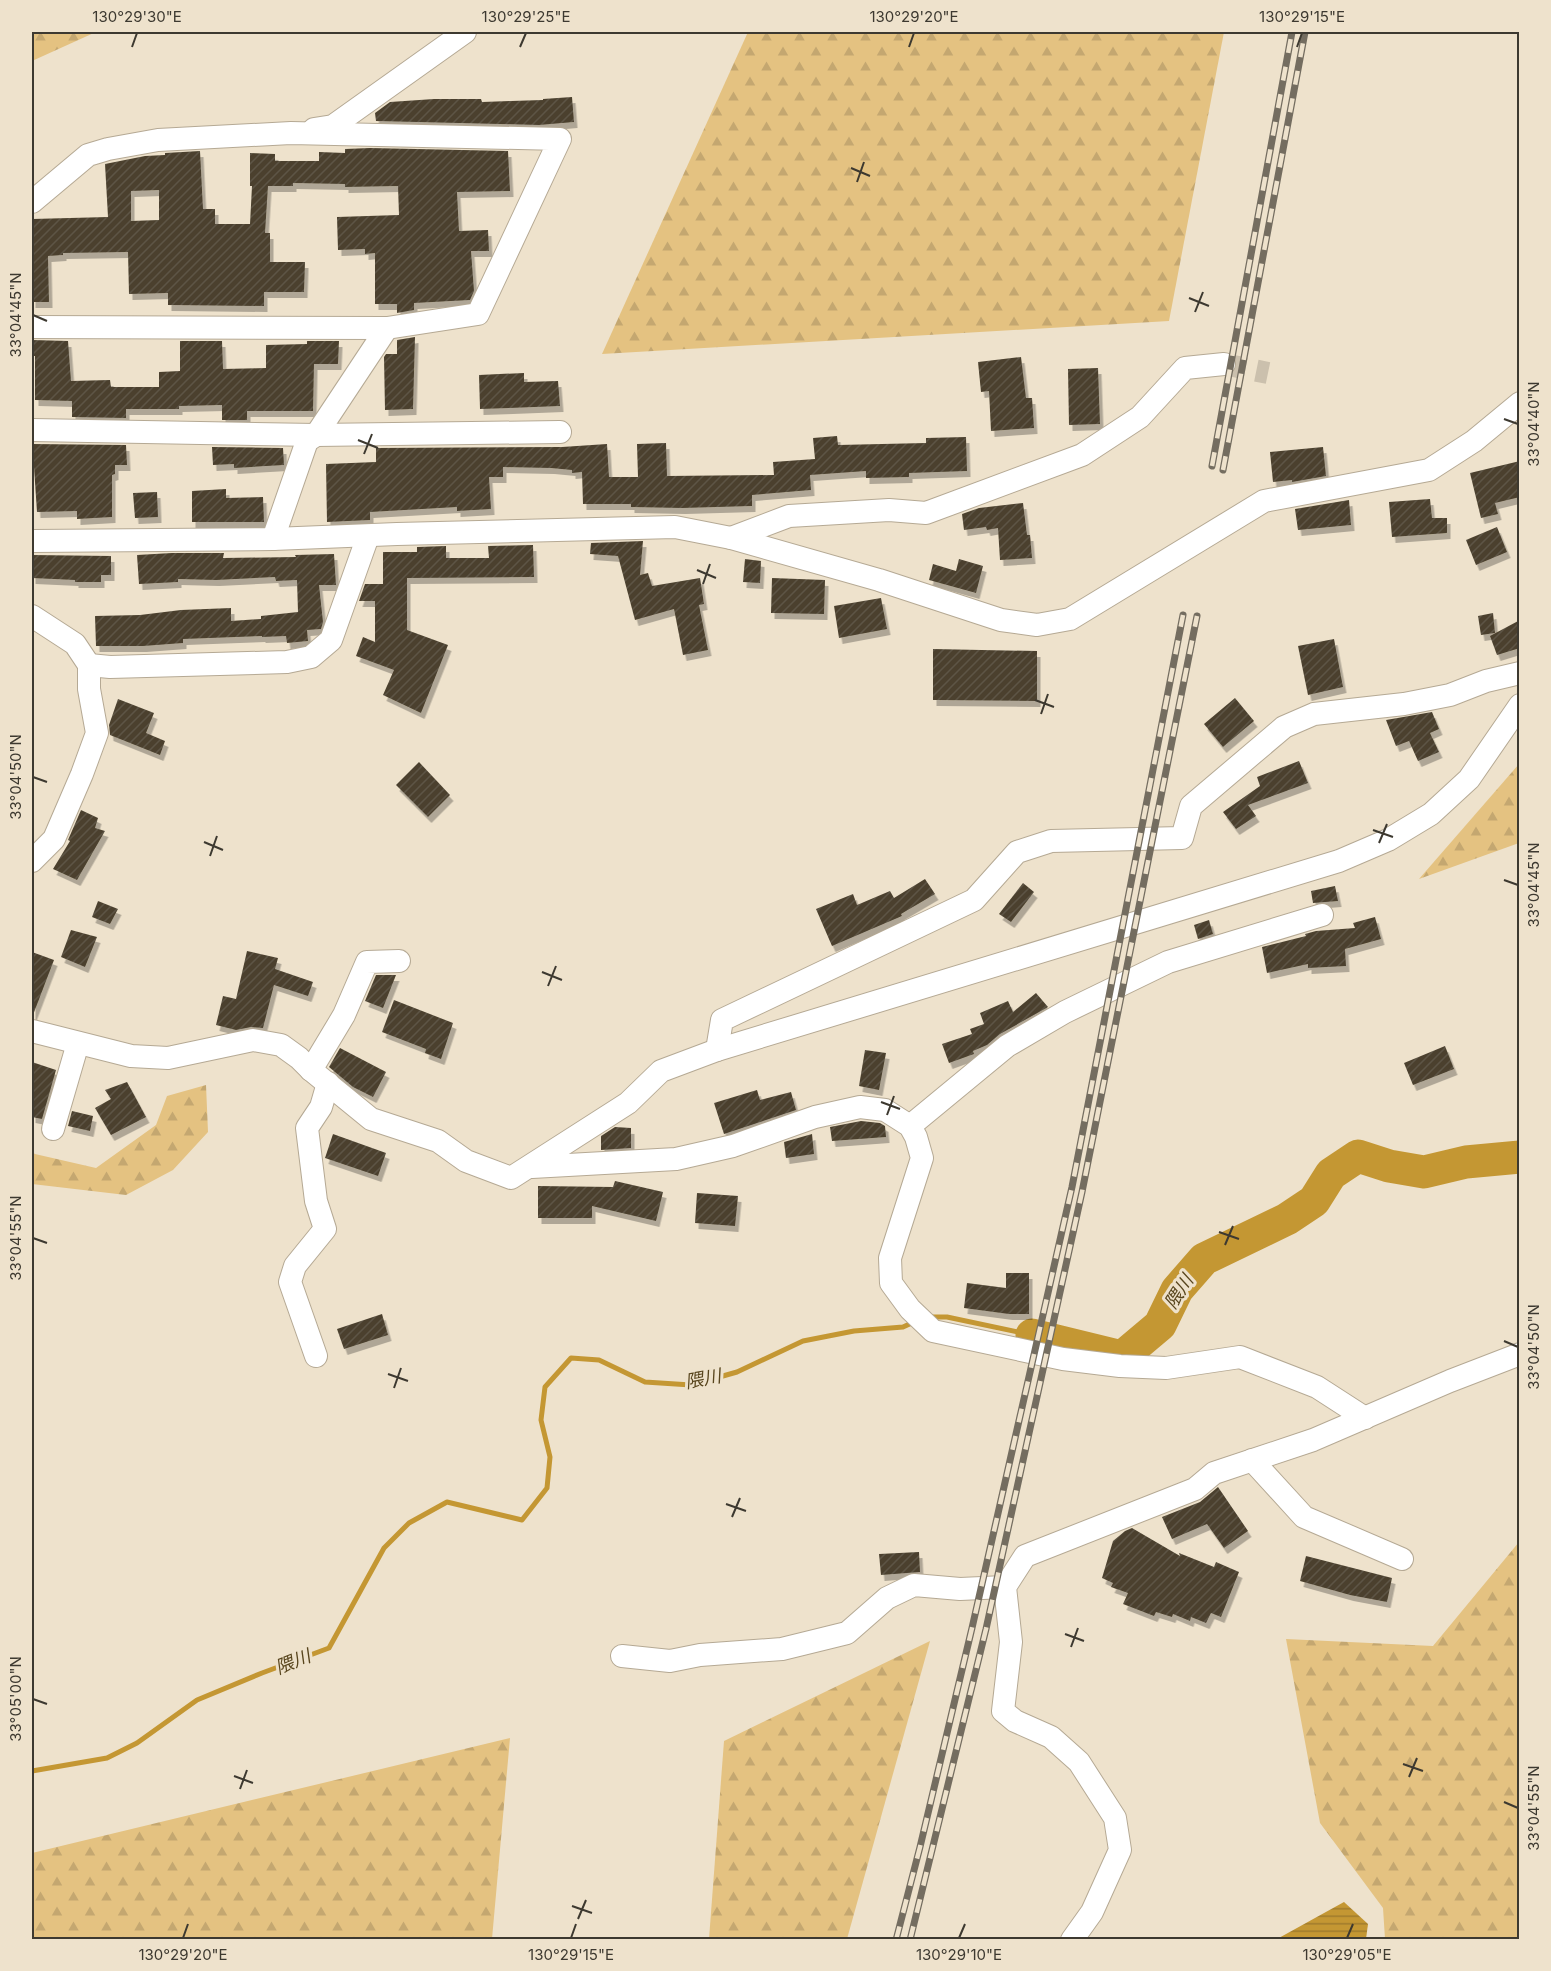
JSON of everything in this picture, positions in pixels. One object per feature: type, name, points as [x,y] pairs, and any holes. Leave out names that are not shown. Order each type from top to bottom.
[{"type":"street","points":[[291,133],[333,126],[465,32]]},
{"type":"street","points":[[32,202],[88,155],[108,148],[158,140],[291,133],[560,139],[478,314],[387,328],[32,327]]},
{"type":"street","points":[[273,539],[307,441],[316,435],[387,328]]},
{"type":"street","points":[[731,538],[789,516],[889,510],[926,513],[1082,455],[1140,417],[1185,368],[1224,364]]},
{"type":"street","points":[[32,541],[273,539],[675,527],[731,538],[879,580],[1001,620],[1037,625],[1070,619],[1264,501],[1429,470],[1474,441],[1520,403]]},
{"type":"street","points":[[32,430],[316,435],[560,432]]},
{"type":"street","points":[[89,664],[110,667],[228,664],[287,662],[311,657],[331,640],[368,536]]},
{"type":"street","points":[[32,616],[75,644],[89,664],[89,689],[97,733],[54,838],[32,861]]},
{"type":"street","points":[[717,1050],[722,1020],[974,900],[1017,852],[1051,841],[1182,838],[1191,806],[1284,728],[1314,714],[1404,704],[1450,695],[1486,681],[1520,673]]},
{"type":"street","points":[[32,1031],[131,1056],[168,1058],[253,1040],[281,1045],[371,1119],[438,1141],[466,1161],[511,1178],[628,1103],[661,1071],[717,1050],[1339,861],[1388,840],[1431,814],[1469,779],[1520,705]]},
{"type":"street","points":[[910,1126],[1007,1046],[1065,1012],[1168,962],[1322,915]]},
{"type":"street","points":[[316,1356],[290,1282],[295,1266],[325,1229],[316,1201],[307,1128],[321,1107],[319,1076],[367,962],[399,961]]},
{"type":"street","points":[[53,1129],[78,1043]]},
{"type":"street","points":[[530,1167],[676,1159],[733,1146],[815,1117],[860,1107],[885,1110],[910,1126],[922,1158],[890,1258],[891,1283],[910,1309],[933,1331],[1063,1359],[1120,1366],[1166,1368],[1240,1358],[1317,1387],[1365,1418]]},
{"type":"street","points":[[1072,1940],[1092,1912],[1120,1850],[1115,1818],[1079,1762],[1051,1737],[1015,1721],[1003,1711],[1011,1642],[1005,1587],[1025,1556],[1195,1489],[1214,1473],[1313,1440],[1450,1381],[1520,1354]]},
{"type":"street","points":[[1252,1460],[1304,1517],[1402,1559]]},
{"type":"street","points":[[622,1656],[670,1661],[700,1655],[782,1649],[847,1633],[886,1598],[914,1585],[960,1589],[1005,1587]]},
{"type":"green space","points":[[32,32],[96,32],[32,61]]},
{"type":"green space","points":[[748,32],[1224,32],[1169,321],[602,354]]},
{"type":"green space","points":[[1519,764],[1519,843],[1419,879]]},
{"type":"green space","points":[[206,1085],[208,1132],[173,1170],[126,1195],[32,1184],[32,1152],[96,1168],[156,1125],[167,1096]]},
{"type":"green space","points":[[1519,1542],[1519,1939],[1385,1939],[1383,1908],[1320,1823],[1286,1639],[1433,1646]]},
{"type":"green space","points":[[930,1641],[847,1939],[709,1939],[724,1741]]},
{"type":"green space","points":[[510,1738],[492,1939],[32,1939],[32,1853]]},
{"type":"shaded area","points":[[1344,1902],[1368,1924],[1366,1939],[1277,1939]]},
{"type":"building","points":[[572,97],[574,122],[539,125],[376,121],[375,113],[390,102],[481,99],[482,102]]},
{"type":"building","points":[[345,149],[508,151],[510,191],[457,192],[459,231],[488,230],[489,251],[471,251],[474,291],[470,300],[414,303],[414,310],[397,313],[397,304],[375,304],[375,253],[365,254],[365,249],[338,250],[337,217],[399,215],[398,186],[345,187],[345,184],[293,183],[293,186],[268,186],[265,233],[270,233],[270,262],[305,262],[304,292],[264,292],[264,306],[168,305],[168,293],[129,294],[128,252],[63,253],[63,255],[48,256],[49,302],[32,302],[32,219],[108,217],[105,164],[145,156],[165,155],[165,153],[200,151],[203,209],[215,209],[215,224],[250,224],[252,186],[250,186],[250,153],[275,154],[275,161],[319,161],[319,152],[345,153]],"holes":[[[159,190],[159,220],[131,221],[131,191]]]},
{"type":"building","points":[[415,337],[413,409],[385,410],[384,357],[386,354],[397,354],[397,340]]},
{"type":"building","points":[[32,340],[68,341],[71,381],[110,380],[111,387],[159,387],[159,372],[180,371],[180,341],[222,341],[223,369],[266,368],[266,345],[339,341],[338,364],[314,364],[313,411],[247,411],[247,420],[222,420],[222,405],[179,406],[179,409],[126,409],[126,418],[72,417],[72,401],[35,400],[35,356],[32,356]]},
{"type":"building","points":[[1021,357],[1026,398],[1032,398],[1034,428],[991,431],[989,391],[981,392],[978,362]]},
{"type":"building","points":[[1098,368],[1100,424],[1069,425],[1068,369]]},
{"type":"building","points":[[524,373],[524,382],[558,381],[560,406],[480,409],[479,375]]},
{"type":"building","points":[[837,436],[838,445],[926,443],[926,438],[966,437],[967,471],[909,473],[909,477],[866,478],[866,471],[810,475],[811,490],[752,495],[752,506],[682,508],[631,507],[631,504],[583,504],[582,472],[572,473],[572,470],[551,468],[503,467],[503,477],[489,477],[491,509],[457,511],[457,507],[370,512],[370,520],[327,522],[326,464],[376,462],[376,448],[562,447],[607,444],[609,477],[638,477],[637,444],[666,443],[667,476],[774,475],[773,462],[815,459],[813,438]]},
{"type":"building","points":[[32,444],[126,445],[127,465],[115,465],[115,474],[112,475],[112,517],[77,519],[77,511],[37,512]]},
{"type":"building","points":[[212,447],[283,448],[284,465],[234,468],[234,464],[213,465]]},
{"type":"building","points":[[1323,447],[1326,476],[1292,482],[1292,480],[1273,482],[1270,452]]},
{"type":"building","points":[[1520,461],[1520,497],[1495,503],[1498,514],[1481,518],[1470,473]]},
{"type":"building","points":[[226,489],[226,498],[263,497],[264,522],[192,522],[192,491]]},
{"type":"building","points":[[157,492],[158,517],[135,518],[133,493]]},
{"type":"building","points":[[1430,499],[1432,518],[1447,518],[1447,533],[1392,537],[1389,502]]},
{"type":"building","points":[[1349,500],[1351,525],[1298,530],[1295,509]]},
{"type":"building","points":[[1023,503],[1032,558],[1000,560],[998,528],[964,530],[962,514],[979,508]]},
{"type":"building","points":[[1497,527],[1507,552],[1476,565],[1466,540]]},
{"type":"building","points":[[643,541],[640,575],[648,573],[652,586],[700,578],[704,604],[699,605],[708,650],[683,655],[674,609],[635,620],[618,556],[590,554],[591,543]]},
{"type":"building","points":[[533,545],[534,577],[407,578],[407,630],[448,645],[421,713],[383,695],[394,670],[356,656],[363,637],[375,642],[375,601],[359,601],[365,584],[383,584],[383,552],[417,552],[417,547],[446,546],[446,558],[489,558],[488,546]]},
{"type":"building","points":[[224,553],[223,558],[334,554],[336,585],[319,585],[323,622],[321,629],[307,630],[308,641],[287,643],[286,636],[262,636],[183,639],[183,643],[143,646],[96,646],[95,616],[231,608],[231,621],[261,619],[261,616],[298,612],[297,580],[276,581],[275,577],[178,579],[178,582],[139,584],[137,555]]},
{"type":"building","points":[[32,555],[111,556],[111,575],[101,575],[101,582],[32,578]]},
{"type":"building","points":[[745,559],[761,561],[760,583],[743,582]]},
{"type":"building","points":[[959,559],[983,566],[976,593],[929,580],[933,564],[956,571]]},
{"type":"building","points":[[772,578],[825,580],[824,614],[771,613]]},
{"type":"building","points":[[881,598],[887,629],[839,638],[834,606]]},
{"type":"building","points":[[1493,613],[1495,633],[1481,635],[1478,616]]},
{"type":"building","points":[[1520,620],[1520,648],[1497,655],[1490,636]]},
{"type":"building","points":[[1334,639],[1343,687],[1308,695],[1298,646]]},
{"type":"building","points":[[933,649],[1037,651],[1037,701],[933,700]]},
{"type":"building","points":[[1235,698],[1254,721],[1223,747],[1204,724]]},
{"type":"building","points":[[118,699],[154,713],[146,733],[165,741],[160,755],[110,735],[109,725]]},
{"type":"building","points":[[1432,712],[1439,729],[1430,733],[1439,752],[1418,761],[1409,741],[1396,746],[1386,720]]},
{"type":"building","points":[[1299,761],[1308,783],[1248,805],[1256,816],[1236,829],[1223,812],[1260,786],[1257,777]]},
{"type":"building","points":[[419,762],[450,795],[428,817],[396,785]]},
{"type":"building","points":[[81,810],[98,818],[95,828],[105,831],[77,880],[53,869],[70,841],[68,840]]},
{"type":"building","points":[[925,879],[935,894],[901,914],[902,916],[832,946],[816,909],[853,894],[857,905],[890,891],[894,898]]},
{"type":"building","points":[[1023,883],[1034,892],[1011,922],[999,914]]},
{"type":"building","points":[[1335,886],[1338,901],[1313,903],[1311,891]]},
{"type":"building","points":[[98,901],[118,909],[110,924],[92,917]]},
{"type":"building","points":[[1375,917],[1381,939],[1345,949],[1346,966],[1308,968],[1308,964],[1267,973],[1262,947],[1306,936],[1305,934],[1316,931],[1355,928],[1353,923]]},
{"type":"building","points":[[1209,920],[1213,934],[1198,939],[1194,925]]},
{"type":"building","points":[[71,930],[97,937],[85,967],[61,957]]},
{"type":"building","points":[[247,951],[278,958],[275,969],[313,982],[308,996],[274,985],[263,1028],[251,1027],[236,1030],[216,1025],[223,996],[236,999]]},
{"type":"building","points":[[32,952],[54,960],[33,1015],[32,1015]]},
{"type":"building","points":[[376,975],[396,975],[383,1008],[365,1001]]},
{"type":"building","points":[[1036,993],[1048,1007],[1000,1034],[987,1045],[973,1051],[974,1054],[949,1063],[942,1044],[972,1034],[970,1029],[984,1024],[980,1013],[1008,1001],[1013,1012]]},
{"type":"building","points":[[394,1000],[453,1023],[441,1059],[425,1053],[426,1049],[382,1032]]},
{"type":"building","points":[[1445,1046],[1454,1069],[1413,1085],[1404,1063]]},
{"type":"building","points":[[340,1048],[386,1072],[373,1097],[353,1087],[329,1067]]},
{"type":"building","points":[[865,1050],[886,1053],[879,1090],[859,1086]]},
{"type":"building","points":[[32,1062],[56,1070],[42,1119],[32,1117]]},
{"type":"building","points":[[127,1082],[146,1117],[111,1135],[95,1108],[111,1099],[105,1090]]},
{"type":"building","points":[[757,1090],[760,1100],[791,1092],[796,1110],[724,1134],[714,1103]]},
{"type":"building","points":[[72,1111],[93,1116],[90,1131],[68,1126]]},
{"type":"building","points":[[861,1121],[880,1123],[885,1126],[886,1137],[832,1141],[830,1127]]},
{"type":"building","points":[[615,1127],[631,1128],[631,1148],[601,1150],[601,1136]]},
{"type":"building","points":[[333,1134],[386,1153],[378,1176],[325,1158]]},
{"type":"building","points":[[812,1134],[814,1154],[786,1158],[784,1142]]},
{"type":"building","points":[[615,1181],[663,1192],[656,1221],[592,1206],[592,1218],[538,1218],[538,1186],[613,1187]]},
{"type":"building","points":[[697,1193],[738,1196],[735,1226],[695,1223]]},
{"type":"building","points":[[1006,1273],[1029,1273],[1029,1314],[1009,1314],[964,1308],[967,1283],[1006,1288]]},
{"type":"building","points":[[382,1314],[388,1335],[344,1349],[337,1329]]},
{"type":"building","points":[[1218,1487],[1248,1531],[1224,1548],[1207,1524],[1172,1539],[1162,1517],[1200,1502]]},
{"type":"building","points":[[1132,1528],[1180,1556],[1179,1553],[1214,1567],[1216,1562],[1239,1572],[1221,1617],[1211,1613],[1206,1623],[1191,1617],[1190,1621],[1173,1614],[1172,1617],[1156,1612],[1154,1616],[1123,1604],[1128,1593],[1111,1587],[1113,1583],[1102,1578],[1113,1541]]},
{"type":"building","points":[[919,1552],[920,1572],[881,1575],[879,1554]]},
{"type":"building","points":[[1306,1556],[1392,1578],[1387,1602],[1350,1595],[1300,1581]]},
{"type":"waterway","name":"隈川","points":[[1032,1335],[1122,1357],[1160,1325],[1177,1290],[1204,1259],[1287,1219],[1314,1201],[1331,1174],[1358,1156],[1389,1166],[1424,1172],[1466,1162],[1520,1157]]},
{"type":"waterway","name":"隈川","points":[[929,1317],[947,1317],[1032,1335]]},
{"type":"waterway","name":"隈川","points":[[32,1771],[107,1758],[137,1743],[197,1700],[329,1648],[384,1548],[409,1523],[447,1502],[522,1520],[547,1488],[550,1457],[541,1420],[545,1387],[571,1358],[599,1360],[645,1382],[691,1385],[737,1372],[803,1341],[854,1331],[903,1327],[914,1322]]},
{"type":"tunnel","points":[[1224,364],[1268,373]]},
{"type":"railway","points":[[1212,466],[1292,32]]},
{"type":"railway","points":[[1223,470],[1305,32]]},
{"type":"railway","points":[[896,1940],[972,1628],[1072,1187],[1183,615]]},
{"type":"railway","points":[[910,1940],[986,1629],[1082,1192],[1197,616]]}]
